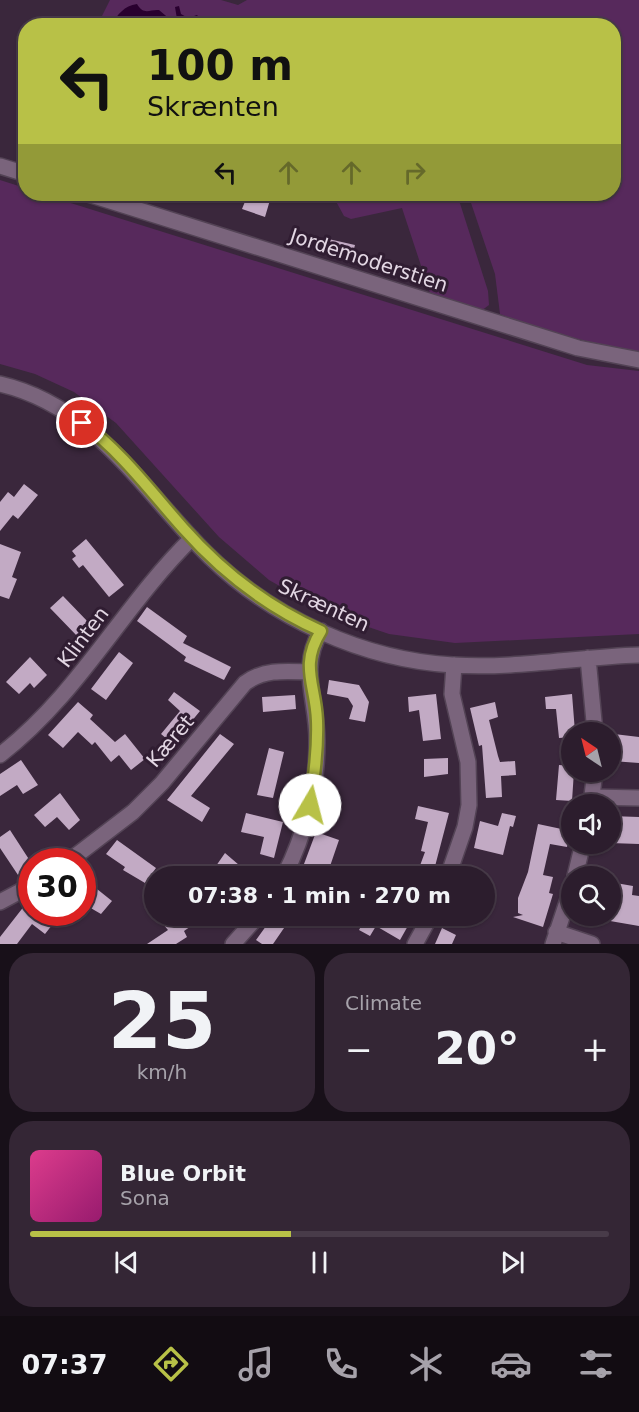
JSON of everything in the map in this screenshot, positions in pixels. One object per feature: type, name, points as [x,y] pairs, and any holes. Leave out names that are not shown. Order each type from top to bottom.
[{"type":"street","points":[[0,166],[18,172]]},
{"type":"street","name":"Jordemoderstien","points":[[110,201],[578,348],[639,360]]},
{"type":"street","name":"Skrænten","points":[[0,384],[51,404],[93,431],[123,459],[217,563],[253,593],[298,621],[321,631],[391,656],[454,665],[509,665],[639,656]]},
{"type":"street","name":"Klinten","points":[[0,755],[29,731],[67,692],[149,585],[192,538]]},
{"type":"street","points":[[288,866],[302,833],[313,783],[317,718],[308,672],[308,659],[321,631]]},
{"type":"street","points":[[588,658],[594,722]]},
{"type":"street","points":[[451,866],[465,827],[469,805],[468,762],[452,694],[454,665]]},
{"type":"street","name":"Kæret","points":[[86,848],[124,819],[162,783],[246,683],[261,674],[271,672],[308,672]]},
{"type":"street","points":[[621,799],[639,798]]},
{"type":"street","points":[[0,902],[18,892]]},
{"type":"street","points":[[561,920],[555,938],[592,944]]},
{"type":"street","points":[[233,944],[249,926]]},
{"type":"street","points":[[415,944],[425,926]]},
{"type":"shaded area","points":[[110,0],[221,0],[238,5],[247,0],[639,0],[639,353],[539,330],[500,314],[495,274],[470,201],[621,201],[621,18],[101,18]]},
{"type":"shaded area","points":[[137,4],[145,11],[159,10],[168,18],[115,18],[128,7]]},
{"type":"shaded area","points":[[179,6],[181,14],[188,18],[177,18],[175,7]]},
{"type":"shaded area","points":[[0,180],[18,186],[18,201],[64,201],[587,365],[639,371],[639,634],[455,643],[389,634],[327,613],[269,580],[219,537],[116,423],[74,392],[35,374],[0,364]]},
{"type":"shaded area","points":[[336,201],[459,201],[488,291],[489,305],[481,311],[431,296],[402,208],[351,219],[344,216]]},
{"type":"building","points":[[245,201],[270,201],[265,217],[242,209]]},
{"type":"building","points":[[324,238],[355,245],[351,260],[321,252]]},
{"type":"building","points":[[24,484],[38,495],[18,519],[13,515],[0,531],[0,502],[8,492],[14,497]]},
{"type":"building","points":[[86,539],[124,585],[109,597],[83,565],[79,568],[72,559],[76,556],[72,551]]},
{"type":"building","points":[[0,544],[21,552],[12,577],[17,579],[9,599],[0,596]]},
{"type":"building","points":[[63,596],[90,624],[78,637],[50,608]]},
{"type":"building","points":[[147,607],[187,636],[183,643],[231,667],[224,680],[184,661],[186,657],[137,621]]},
{"type":"building","points":[[119,652],[133,663],[106,700],[91,689]]},
{"type":"building","points":[[30,657],[47,675],[34,688],[30,683],[19,694],[6,682]]},
{"type":"building","points":[[329,680],[359,685],[369,702],[365,722],[349,719],[353,706],[348,698],[327,694]]},
{"type":"building","points":[[174,692],[200,711],[173,744],[161,734],[180,711],[168,700]]},
{"type":"building","points":[[436,694],[441,739],[423,741],[419,710],[409,712],[408,697]]},
{"type":"building","points":[[572,694],[574,722],[561,722],[561,738],[559,738],[556,709],[546,709],[545,697]]},
{"type":"building","points":[[295,695],[296,709],[263,712],[262,697]]},
{"type":"building","points":[[78,702],[93,715],[90,719],[115,742],[125,734],[145,759],[131,770],[119,755],[111,762],[95,742],[92,745],[78,732],[63,748],[48,735]]},
{"type":"building","points":[[495,702],[498,717],[489,720],[498,756],[500,762],[515,761],[516,775],[501,776],[502,797],[486,798],[482,745],[479,746],[470,708]]},
{"type":"building","points":[[220,734],[234,744],[191,796],[210,808],[202,822],[167,800]]},
{"type":"building","points":[[621,735],[639,737],[639,763],[621,762]]},
{"type":"building","points":[[269,748],[284,752],[273,798],[257,795]]},
{"type":"building","points":[[448,758],[448,774],[424,777],[424,759]]},
{"type":"building","points":[[21,760],[38,785],[23,794],[17,785],[0,796],[0,774]]},
{"type":"building","points":[[559,765],[561,765],[561,782],[573,782],[572,794],[561,794],[561,800],[556,800]]},
{"type":"building","points":[[60,793],[80,820],[69,830],[57,817],[45,827],[34,815]]},
{"type":"building","points":[[418,806],[449,813],[435,866],[420,866],[425,852],[421,851],[428,822],[415,819]]},
{"type":"building","points":[[246,813],[283,822],[274,858],[260,854],[264,837],[241,832]]},
{"type":"building","points":[[502,813],[516,816],[513,827],[510,826],[503,855],[474,848],[480,821],[498,826]]},
{"type":"building","points":[[621,816],[639,817],[639,844],[621,843]]},
{"type":"building","points":[[538,824],[561,829],[561,846],[550,844],[543,875],[553,877],[549,893],[553,894],[543,927],[513,917],[523,915],[518,913],[518,898],[528,872]]},
{"type":"building","points":[[10,830],[22,848],[18,848],[18,875],[0,848],[0,837]]},
{"type":"building","points":[[316,832],[339,840],[330,866],[304,864]]},
{"type":"building","points":[[117,840],[153,866],[144,866],[144,882],[123,870],[125,867],[106,854]]},
{"type":"building","points":[[225,853],[240,866],[216,866]]},
{"type":"building","points":[[621,884],[633,886],[632,895],[639,896],[639,926],[621,923]]},
{"type":"building","points":[[96,888],[112,901],[101,914],[96,911]]},
{"type":"building","points":[[18,914],[18,926],[30,926],[17,944],[0,944],[0,937]]},
{"type":"building","points":[[35,926],[51,926],[45,934]]},
{"type":"building","points":[[165,926],[191,926],[184,931],[187,937],[176,944],[147,944],[168,930]]},
{"type":"building","points":[[266,926],[285,926],[273,944],[262,944],[256,940]]},
{"type":"building","points":[[361,926],[376,926],[370,936],[359,930]]},
{"type":"building","points":[[376,926],[408,926],[400,940]]},
{"type":"building","points":[[442,928],[456,935],[452,944],[435,944]]},
{"type":"route","points":[[82,423],[123,459],[210,557],[238,582],[298,621],[321,631],[308,659],[308,672],[317,718],[317,745],[310,805]]}]
